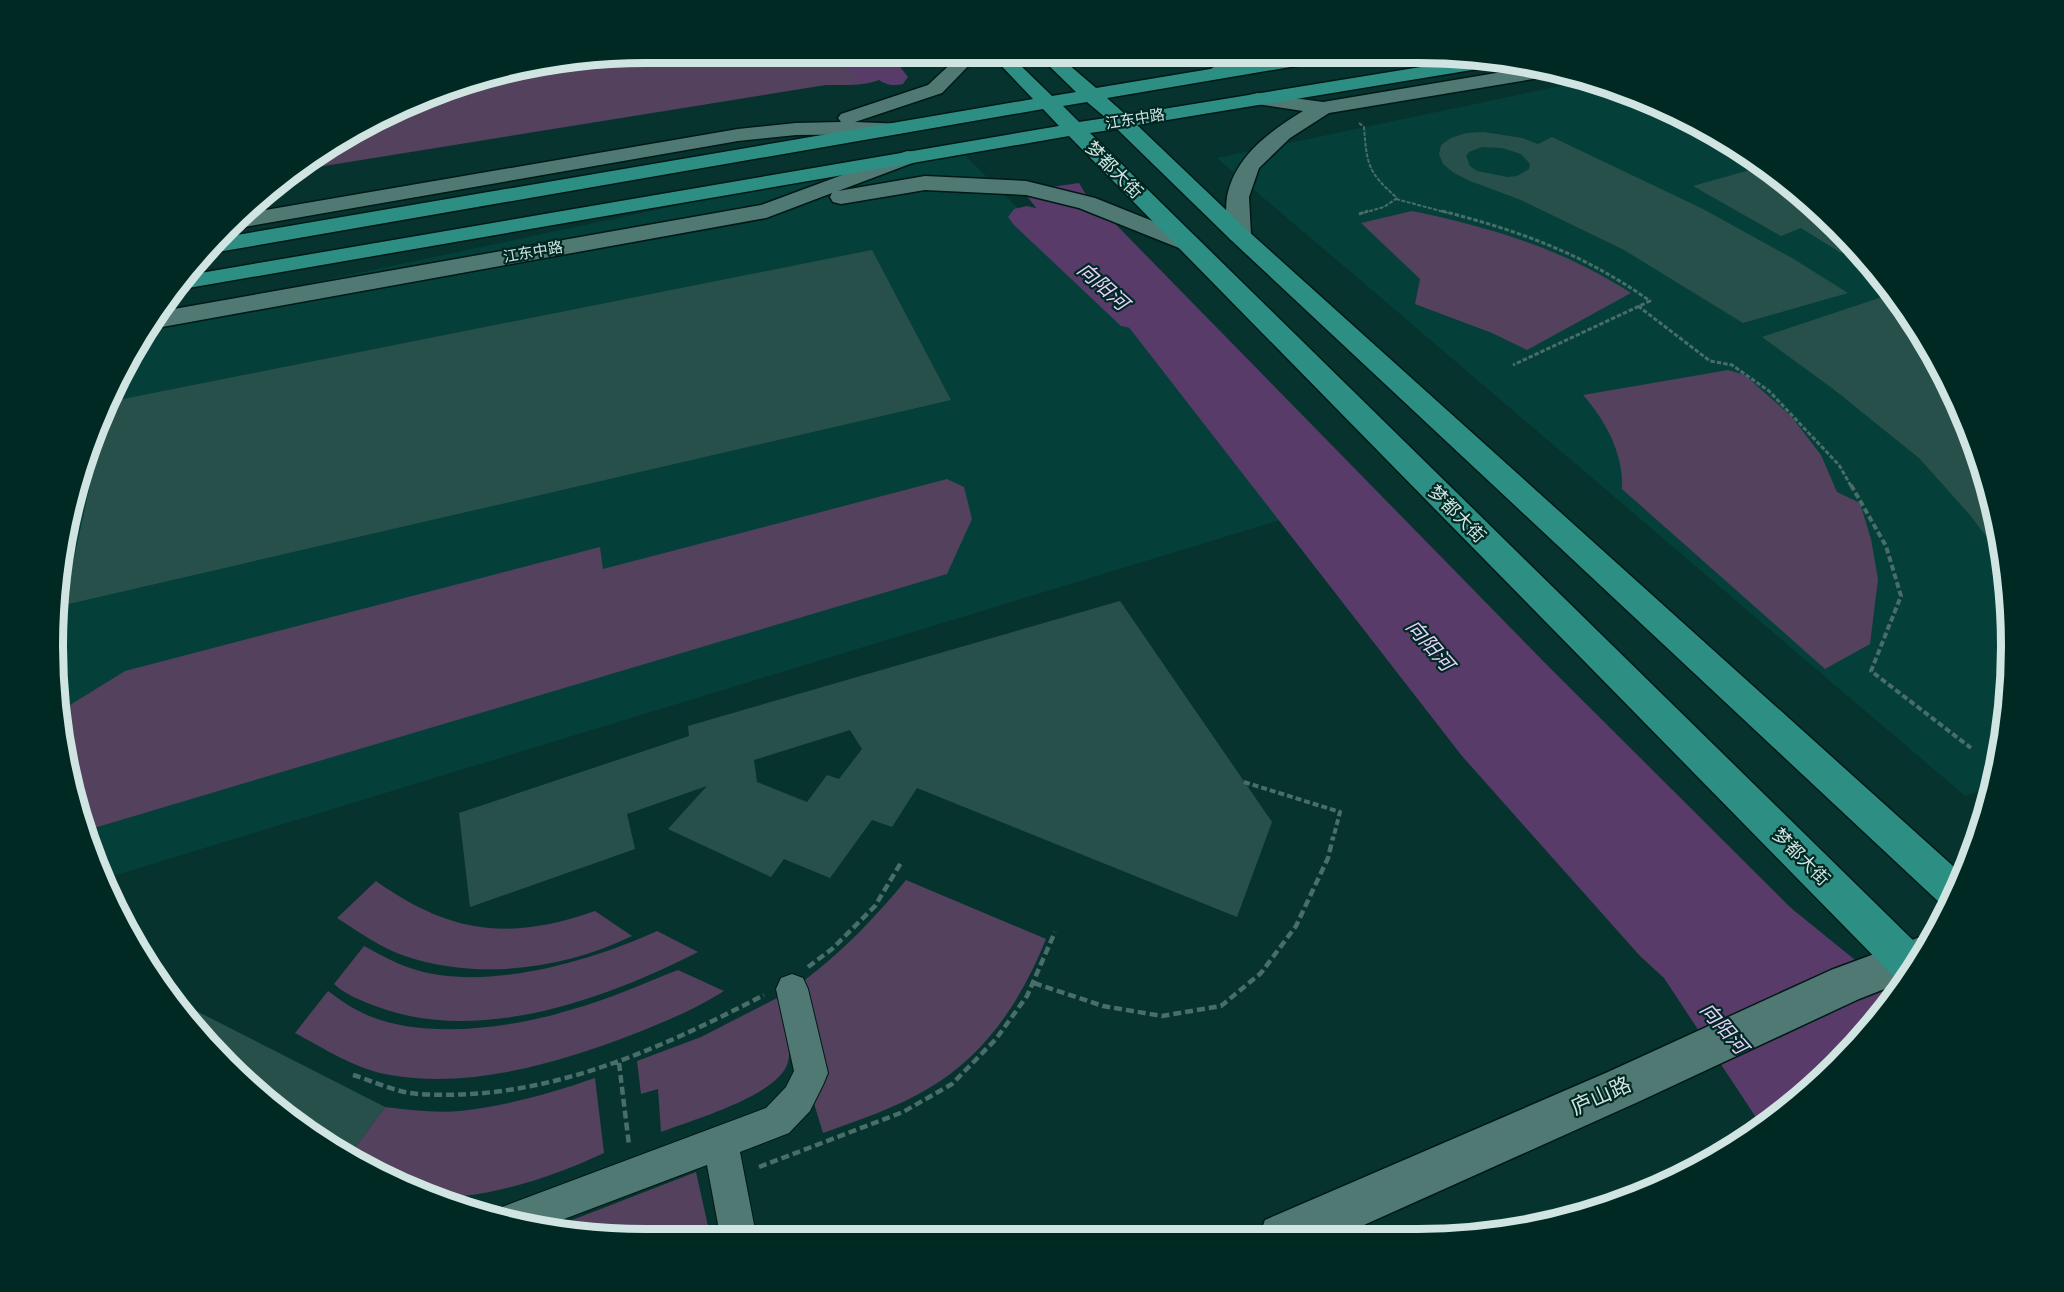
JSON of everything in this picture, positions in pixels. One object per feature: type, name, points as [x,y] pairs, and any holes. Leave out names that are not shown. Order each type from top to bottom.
[{"type":"main road","name":"梦都大街","points":[[1008,63],[1910,958]]},
{"type":"main road","points":[[1056,63],[1122,122],[1239,235],[1949,887]]},
{"type":"main road","name":"江东中路","points":[[225,244],[1279,63]]},
{"type":"main road","name":"江东中路","points":[[191,282],[907,157],[1465,65]]},
{"type":"street","points":[[738,135],[856,116],[935,89],[962,63]]},
{"type":"street","name":"江东中路","points":[[1214,74],[1230,63]]},
{"type":"street","name":"江东中路","points":[[1257,99],[1330,107],[1529,74]]},
{"type":"street","points":[[1239,235],[1238,197],[1249,165],[1278,136],[1330,107]]},
{"type":"street","name":"江东中路","points":[[250,219],[738,135],[796,129],[898,128]]},
{"type":"street","name":"江东中路","points":[[163,319],[766,211],[907,157]]},
{"type":"street","points":[[766,211],[925,183],[1026,188],[1087,203],[1187,243]]},
{"type":"street","name":"庐山路","points":[[1302,1229],[1623,1087],[1846,984],[1906,964]]},
{"type":"street","points":[[525,1216],[777,1121],[798,1099],[811,1073],[788,984]]},
{"type":"street","points":[[721,1143],[737,1229]]},
{"type":"path","points":[[1330,107],[1364,127],[1367,161],[1376,179],[1396,199],[1521,233],[1568,252],[1620,279],[1650,301],[1513,365]]},
{"type":"path","points":[[1359,214],[1384,207],[1396,199]]},
{"type":"path","points":[[1638,306],[1710,361],[1732,364],[1769,391],[1839,465],[1886,546],[1901,596],[1871,671],[1971,748]]},
{"type":"path","points":[[1034,983],[1103,1006],[1162,1016],[1221,1006],[1261,974],[1296,926],[1328,858],[1340,812],[1244,782]]},
{"type":"path","points":[[353,1075],[416,1094],[475,1094],[561,1080],[619,1064],[708,1024],[788,984],[832,949],[875,906],[902,861]]},
{"type":"path","points":[[727,1179],[903,1112],[952,1084],[996,1039],[1027,996],[1055,932]]},
{"type":"path","points":[[619,1064],[633,1175]]},
{"type":"shaded area","points":[[904,63],[891,74],[871,82],[826,85],[312,168],[354,141],[423,107],[495,83],[532,74],[608,64]]},
{"type":"shaded area","points":[[1571,84],[1641,107],[1676,123],[1710,141],[1773,183],[1830,234],[1881,291],[1903,322],[1941,388],[1970,459],[1990,532],[2000,608],[2000,684],[1990,760],[1983,790],[1965,796],[1217,158]]},
{"type":"shaded area","points":[[959,149],[1027,217],[1170,347],[1313,510],[111,877],[94,833],[74,760],[64,684],[64,608],[74,532],[94,459],[123,388],[141,354],[167,313],[907,157]]},
{"type":"shaded area","points":[[1412,211],[1470,224],[1525,241],[1579,264],[1631,293],[1527,350],[1492,333],[1415,304],[1420,279],[1361,223]]},
{"type":"shaded area","points":[[1728,370],[1745,375],[1791,416],[1821,455],[1837,492],[1860,503],[1871,539],[1878,579],[1870,644],[1825,669],[1622,489],[1617,451],[1606,427],[1583,395]]},
{"type":"shaded area","points":[[947,479],[964,487],[972,519],[947,574],[93,828],[74,760],[67,708],[125,671],[600,547],[603,569]]},
{"type":"shaded area","points":[[906,880],[1046,939],[1026,983],[1000,1024],[968,1059],[949,1075],[904,1102],[823,1133],[812,1097],[801,983],[856,935]]},
{"type":"shaded area","points":[[376,881],[403,899],[456,922],[508,929],[564,920],[595,911],[632,936],[578,957],[520,968],[462,968],[433,964],[387,949],[337,918]]},
{"type":"shaded area","points":[[657,931],[698,952],[624,986],[583,1000],[500,1019],[458,1021],[417,1017],[378,1007],[349,995],[334,984],[364,946],[410,968],[439,975],[470,977],[535,971],[568,963],[630,943]]},
{"type":"shaded area","points":[[678,970],[724,991],[680,1015],[634,1034],[575,1055],[514,1071],[452,1079],[390,1075],[341,1058],[295,1033],[328,991],[362,1013],[390,1023],[441,1029],[468,1029],[522,1022],[570,1010],[611,997]]},
{"type":"shaded area","points":[[779,997],[789,1046],[788,1062],[782,1074],[769,1085],[733,1105],[661,1132],[658,1089],[641,1094],[637,1061],[701,1037]]},
{"type":"shaded area","points":[[595,1078],[604,1153],[535,1180],[499,1190],[456,1197],[423,1185],[353,1150],[385,1107],[441,1112],[460,1111],[494,1106]]},
{"type":"shaded area","points":[[696,1172],[709,1229],[608,1228],[564,1223]]},
{"type":"water","points":[[842,63],[901,63],[872,82],[860,83]]},
{"type":"water","points":[[1079,183],[1085,193],[1549,667],[1791,908],[1890,988],[1830,1058],[1773,1109],[1758,1120],[1664,978],[1640,956],[1462,756],[1023,191]]},
{"type":"building","points":[[1484,132],[1522,138],[1538,144],[1552,137],[1703,209],[1792,258],[1848,293],[1743,323],[1624,250],[1521,200],[1454,173],[1443,164],[1439,154],[1441,145],[1451,138],[1466,133]],"holes":[[[1482,147],[1502,148],[1521,154],[1530,164],[1529,169],[1517,176],[1508,177],[1477,171],[1470,166],[1466,156],[1469,152]]]},
{"type":"building","points":[[1753,169],[1802,208],[1846,252],[1841,253],[1801,228],[1781,236],[1693,186]]},
{"type":"building","points":[[872,250],[951,400],[64,605],[98,448],[117,400]]},
{"type":"building","points":[[1882,297],[1888,300],[1923,355],[1957,423],[1981,495],[1992,544],[1970,515],[1919,458],[1832,388],[1762,337]]},
{"type":"building","points":[[1120,601],[1272,822],[1237,917],[917,788],[892,827],[872,820],[830,878],[784,859],[771,877],[668,829],[707,786],[627,814],[635,849],[470,907],[459,813],[689,736],[688,726]],"holes":[[[850,730],[862,749],[839,779],[827,775],[807,802],[757,782],[754,760]]]},
{"type":"building","points":[[188,1007],[385,1107],[353,1150],[291,1109],[262,1084],[234,1058]]},
{"type":"waterway","name":"向阳河","points":[[881,63],[892,77]]},
{"type":"waterway","name":"向阳河","points":[[1027,217],[1136,317]]}]
